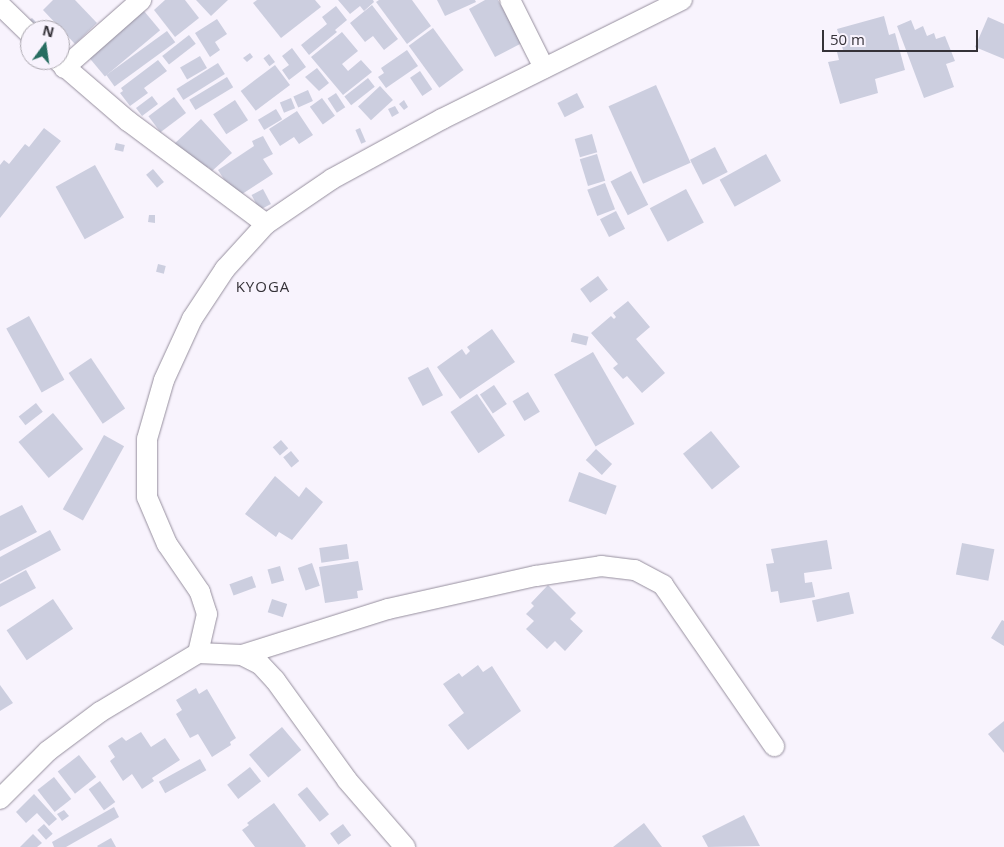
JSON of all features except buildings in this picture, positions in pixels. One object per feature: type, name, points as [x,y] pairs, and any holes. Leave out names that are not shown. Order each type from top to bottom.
[{"type":"street","points":[[70,56],[141,0]]},
{"type":"street","points":[[510,0],[544,68]]},
{"type":"street","points":[[198,652],[207,614],[200,592],[167,544],[147,497],[147,439],[164,380],[192,319],[225,269],[266,224],[332,180],[442,119],[682,0]]},
{"type":"street","points":[[0,4],[20,24]]},
{"type":"street","points":[[67,70],[128,121],[266,224]]},
{"type":"street","points":[[0,800],[56,745],[100,712],[198,652],[242,655],[388,609],[536,576],[601,566],[635,570],[663,585],[774,746]]},
{"type":"street","points":[[242,655],[260,664],[275,680],[347,780],[405,847]]},
{"type":"district","name":"KYOGA","points":[[263,287]]}]
